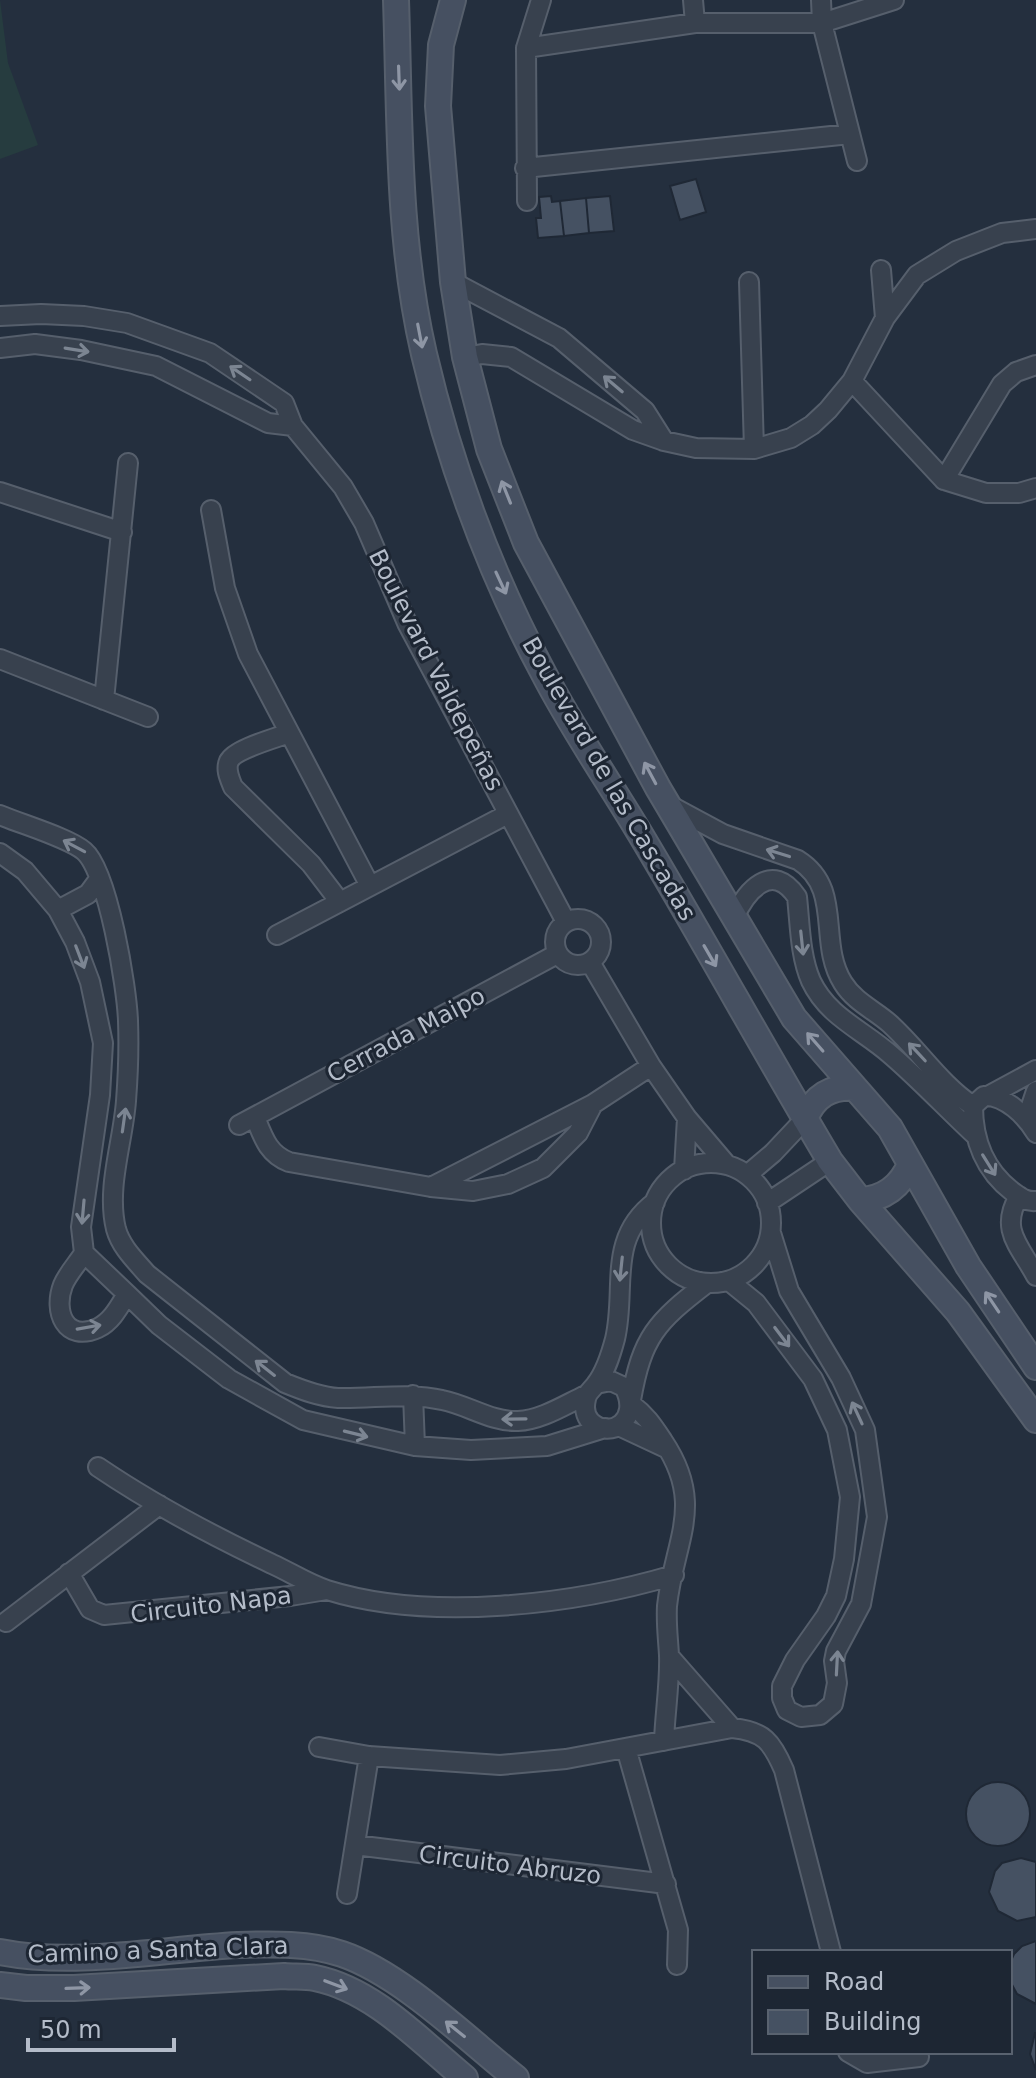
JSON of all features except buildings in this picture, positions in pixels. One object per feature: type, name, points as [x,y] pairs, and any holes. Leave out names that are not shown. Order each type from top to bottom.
[{"type":"main road","name":"Boulevard de las Cascadas","points":[[396,0],[401,206],[411,288],[424,353],[452,458],[485,550],[544,675],[646,843],[830,1161],[958,1312],[1036,1420]]},
{"type":"main road","name":"Boulevard de las Cascadas","points":[[453,0],[441,45],[438,106],[453,282],[465,357],[489,449],[526,543],[667,804],[794,1018],[890,1128],[968,1266],[1036,1367]]},
{"type":"main road","points":[[805,1119],[813,1102],[828,1091],[855,1088]]},
{"type":"main road","points":[[860,1200],[870,1200],[888,1193],[902,1180],[910,1164]]},
{"type":"main road","name":"Camino a Santa Clara","points":[[0,1952],[75,1957],[266,1944],[307,1947],[341,1954],[372,1968],[415,1997],[516,2078]]},
{"type":"main road","name":"Camino a Santa Clara","points":[[0,1985],[74,1988],[313,1977],[337,1984],[367,1999],[465,2078]]},
{"type":"street","points":[[527,201],[526,48],[541,0]]},
{"type":"street","points":[[693,0],[695,23]]},
{"type":"street","points":[[821,0],[822,23],[857,161]]},
{"type":"street","points":[[526,48],[695,23],[822,23],[894,0]]},
{"type":"street","points":[[525,168],[850,134]]},
{"type":"street","points":[[465,357],[482,354],[511,357],[633,430],[664,441],[696,448],[754,449],[791,438],[828,410],[852,381],[885,318],[917,275],[956,251],[1002,233],[1036,229]]},
{"type":"street","points":[[881,270],[885,318]]},
{"type":"street","points":[[453,282],[559,338],[645,411],[664,441]]},
{"type":"street","points":[[749,282],[754,449]]},
{"type":"street","name":"Boulevard Valdepeñas","points":[[0,316],[84,316],[127,323],[210,353],[284,403],[293,426],[343,487],[364,523],[407,623],[566,922]]},
{"type":"street","points":[[156,366],[168,336]]},
{"type":"street","points":[[0,348],[35,344],[156,366],[268,423],[293,426]]},
{"type":"street","points":[[944,480],[1002,384],[1016,372],[1036,365]]},
{"type":"street","points":[[852,381],[944,480],[986,493],[1019,493],[1036,488]]},
{"type":"street","points":[[104,700],[128,463]]},
{"type":"street","points":[[0,492],[122,532]]},
{"type":"street","points":[[211,510],[225,588],[248,654],[370,886]]},
{"type":"street","points":[[0,659],[148,717]]},
{"type":"street","points":[[289,733],[237,753],[229,762],[228,774],[233,787],[311,864],[340,902]]},
{"type":"street","points":[[667,804],[723,834],[808,866],[816,874],[824,892],[832,954],[843,983],[857,999],[889,1023],[950,1089],[973,1106]]},
{"type":"street","points":[[277,935],[508,814]]},
{"type":"street","points":[[0,815],[66,841],[85,852],[95,865],[113,921],[128,1020],[126,1101],[113,1195],[116,1227],[128,1252],[147,1274],[285,1383],[307,1392],[335,1398],[413,1395],[444,1400],[496,1419],[520,1421],[543,1415],[611,1381],[624,1387],[631,1402],[646,1415],[682,1475],[686,1503],[668,1601],[666,1627],[669,1656],[664,1741]]},
{"type":"street","points":[[0,853],[25,871],[58,910],[75,942],[90,982],[103,1043],[100,1095],[81,1227],[84,1253],[159,1325],[229,1379],[303,1420],[415,1446],[471,1450],[547,1446],[612,1427],[630,1415],[637,1365],[646,1342],[662,1321],[707,1283]]},
{"type":"street","points":[[58,910],[88,894],[99,879]]},
{"type":"street","points":[[734,918],[746,895],[757,884],[773,880],[793,890],[797,897],[807,970],[825,1003],[844,1022],[870,1037],[900,1062],[975,1135]]},
{"type":"street","points":[[586,920],[595,926],[601,945],[590,962],[578,965],[566,962],[557,954],[554,942],[557,931],[566,922],[586,920]]},
{"type":"street","name":"Cerrada Maipo","points":[[557,954],[247,1121],[277,1157],[289,1162],[431,1187],[473,1191],[508,1184],[543,1168],[578,1133],[593,1104]]},
{"type":"street","points":[[590,962],[651,1066],[687,1118],[727,1165]]},
{"type":"street","name":"Cerrada Maipo","points":[[431,1187],[593,1104],[651,1066]]},
{"type":"street","points":[[1036,1070],[979,1098],[973,1106],[975,1135],[986,1162],[994,1173],[1027,1198],[1011,1210],[1011,1234],[1036,1276]]},
{"type":"street","points":[[1034,1130],[1030,1109],[1036,1091]]},
{"type":"street","points":[[990,1095],[1012,1106],[1034,1130]]},
{"type":"street","points":[[684,1170],[687,1118]]},
{"type":"street","points":[[747,1175],[805,1119]]},
{"type":"street","points":[[767,1203],[830,1161]]},
{"type":"street","points":[[729,1281],[756,1303],[813,1379],[837,1430],[850,1497],[844,1559],[836,1596],[782,1686],[782,1698],[787,1710],[801,1717],[820,1715],[833,1704],[836,1694],[836,1651],[861,1604],[877,1517],[865,1430],[841,1378],[789,1291],[771,1233],[771,1211],[762,1191],[747,1175],[727,1165],[705,1163],[684,1170],[666,1183],[655,1202],[651,1224],[655,1246],[667,1264],[685,1278],[707,1283],[729,1281],[749,1271],[763,1254],[771,1233]]},
{"type":"street","points":[[88,1166],[117,1168]]},
{"type":"street","points":[[655,1202],[642,1212],[630,1228],[621,1260],[617,1328],[610,1357],[591,1389],[584,1409],[592,1422],[669,1449]]},
{"type":"street","points":[[84,1253],[64,1282],[59,1311],[63,1323],[73,1329],[87,1331],[98,1328],[109,1320],[127,1294]]},
{"type":"street","points":[[413,1395],[415,1446]]},
{"type":"street","name":"Circuito Napa","points":[[98,1467],[219,1541],[326,1590],[384,1602],[451,1606],[519,1605],[632,1588],[674,1575]]},
{"type":"street","points":[[123,1484],[131,1524]]},
{"type":"street","points":[[6,1622],[159,1505]]},
{"type":"street","name":"Circuito Napa","points":[[69,1573],[90,1609],[104,1615],[326,1590]]},
{"type":"street","points":[[669,1656],[732,1728]]},
{"type":"street","points":[[319,1747],[369,1756],[500,1765],[566,1759],[732,1728],[751,1730],[765,1737],[777,1753],[784,1770],[827,1947]]},
{"type":"street","points":[[626,1748],[678,1930],[677,1965]]},
{"type":"street","points":[[347,1894],[369,1756]]},
{"type":"street","name":"Circuito Abruzo","points":[[355,1845],[666,1884]]},
{"type":"street","points":[[865,2058],[919,2057]]},
{"type":"green space","points":[[0,0],[8,63],[38,145],[0,159]]}]
